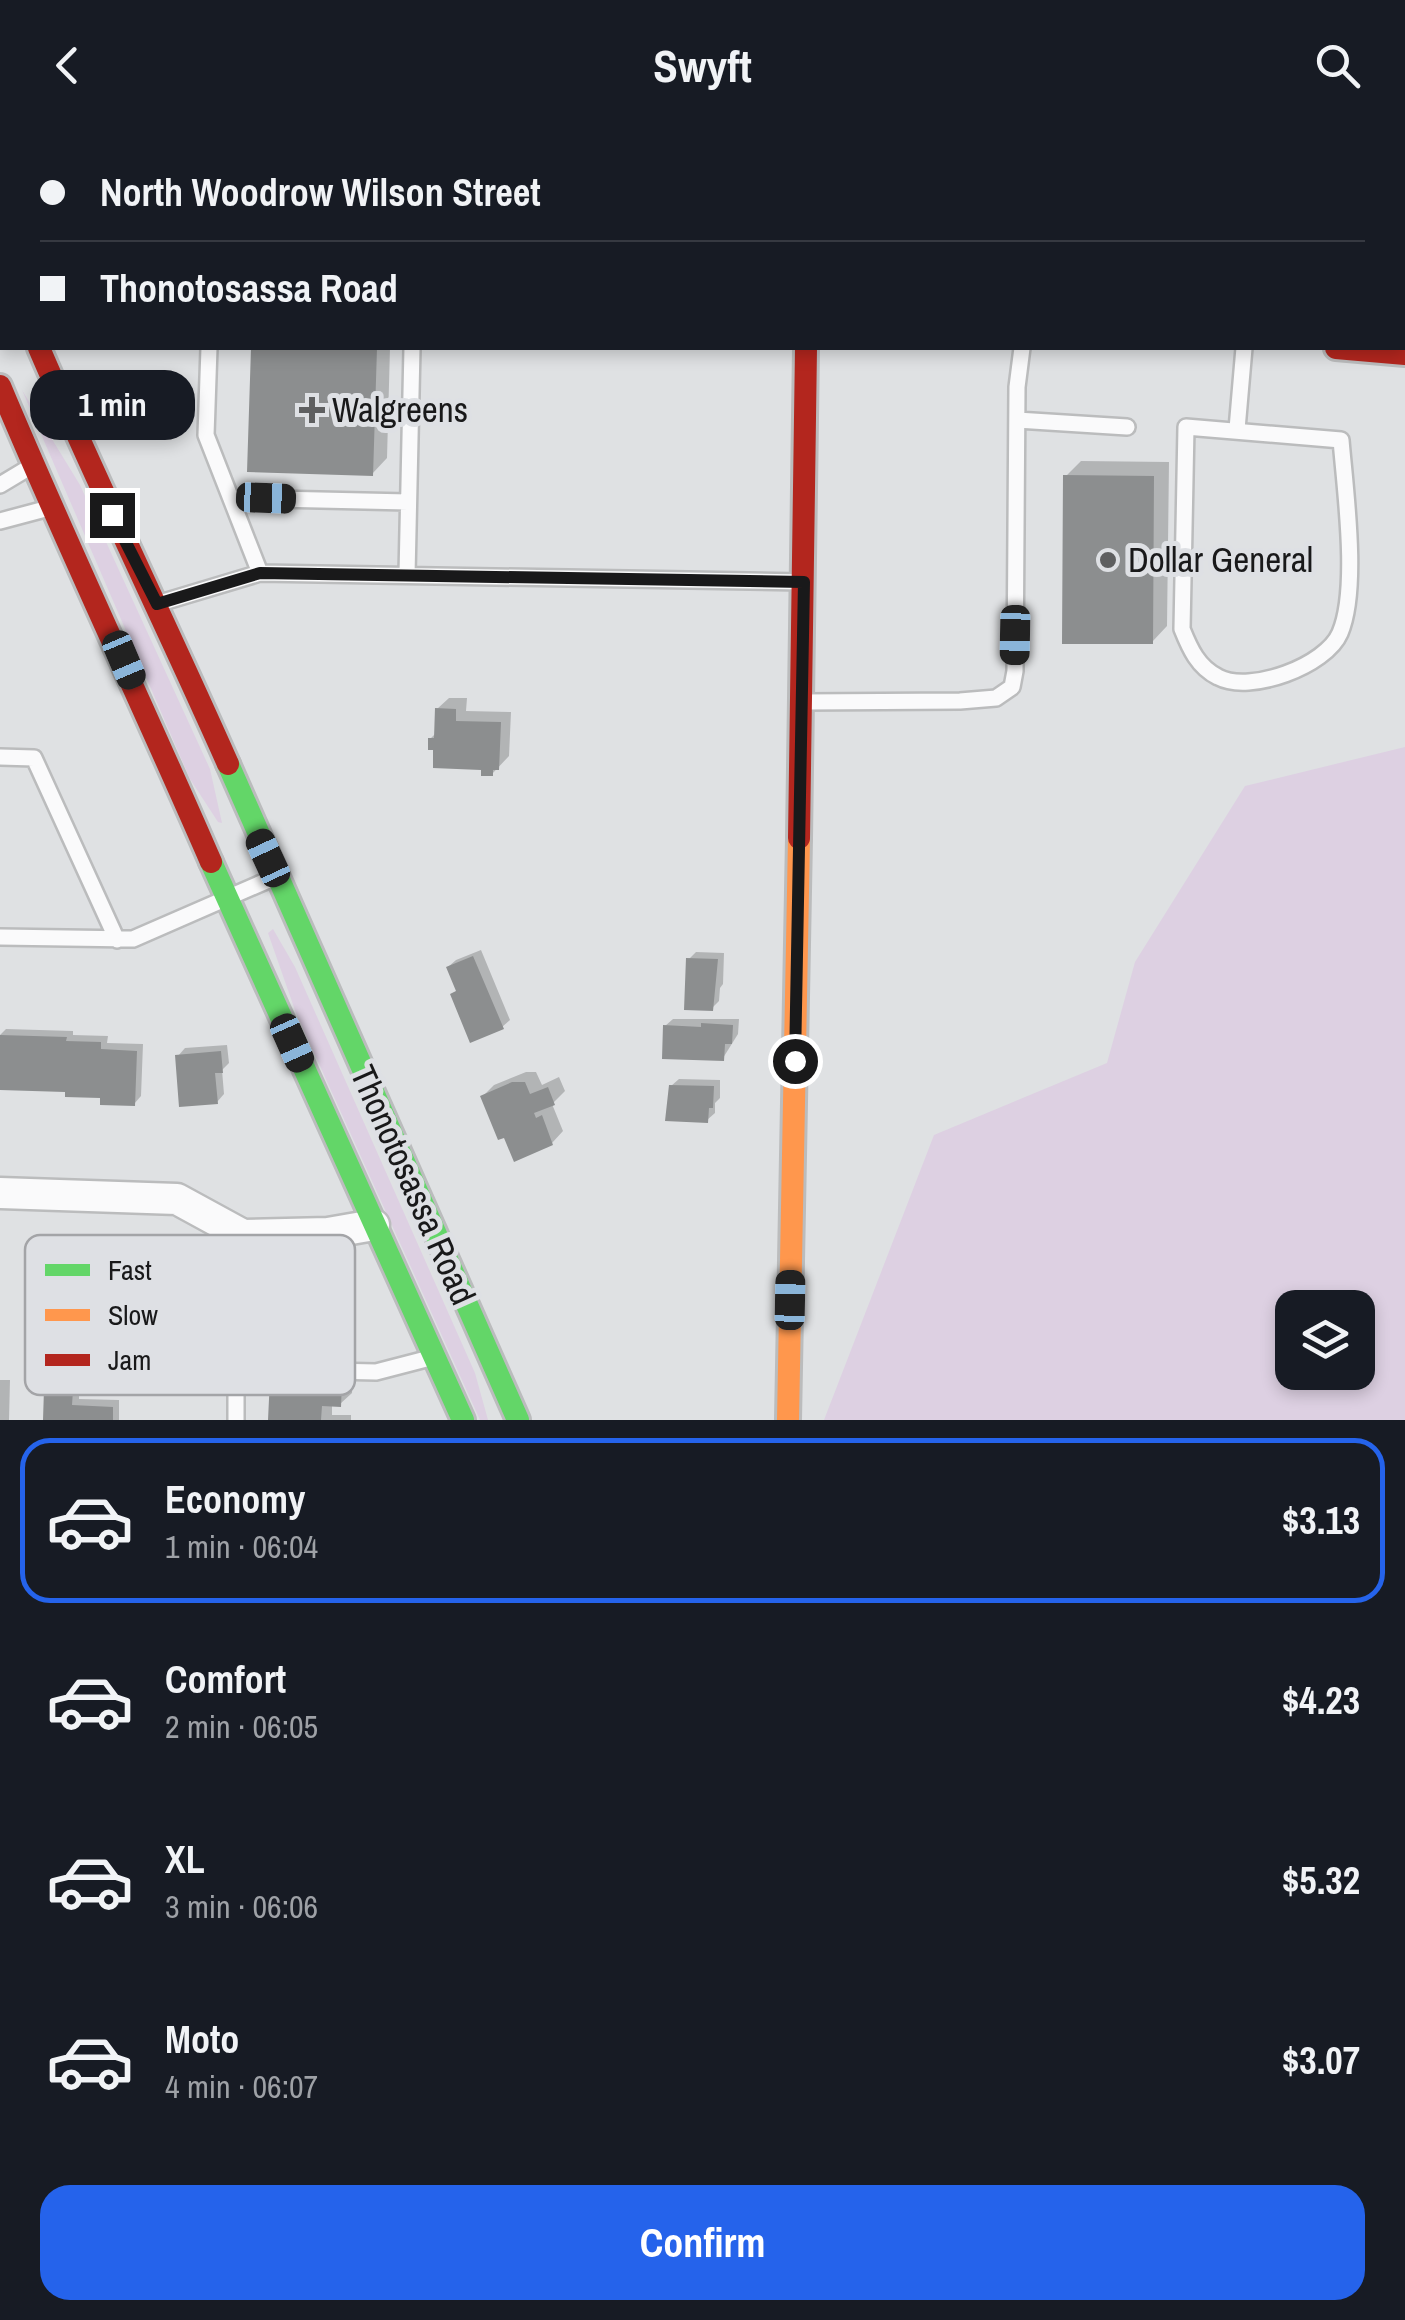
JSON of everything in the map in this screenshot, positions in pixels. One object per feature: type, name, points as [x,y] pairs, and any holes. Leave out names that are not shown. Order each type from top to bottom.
[{"type":"main road","name":"Thonotosassa Road","points":[[40,350],[98,485],[157,604],[518,1420]]},
{"type":"main road","points":[[788,1420],[806,350]]},
{"type":"main road","points":[[1359,350],[1405,354]]},
{"type":"main road","name":"Thonotosassa Road","points":[[0,386],[51,508],[124,660],[462,1420]]},
{"type":"main road","points":[[446,1420],[451,1394]]},
{"type":"street","points":[[0,1193],[177,1199],[242,1235],[328,1233],[374,1225]]},
{"type":"lane","points":[[210,350],[206,436],[260,573]]},
{"type":"lane","points":[[407,575],[412,350]]},
{"type":"lane","points":[[802,702],[960,702],[996,698],[1012,686],[1022,350]]},
{"type":"lane","points":[[1238,430],[1244,350]]},
{"type":"lane","points":[[1017,420],[1127,427]]},
{"type":"lane","points":[[1186,427],[1238,430],[1341,440],[1349,536],[1346,607],[1340,636],[1320,656],[1292,672],[1251,683],[1220,678],[1195,659],[1182,629],[1186,427]]},
{"type":"lane","points":[[0,485],[34,465]]},
{"type":"lane","points":[[231,498],[408,502]]},
{"type":"lane","points":[[0,521],[51,508]]},
{"type":"lane","points":[[157,604],[260,573],[804,582]]},
{"type":"lane","points":[[0,757],[34,758],[117,940]]},
{"type":"lane","points":[[0,937],[133,939],[276,876]]},
{"type":"lane","points":[[355,1372],[376,1372],[434,1356]]},
{"type":"shaded area","points":[[22,390],[80,485],[210,769],[222,823],[190,779]]},
{"type":"shaded area","points":[[1405,747],[1405,1420],[824,1420],[934,1135],[1107,1063],[1135,962],[1245,786]]},
{"type":"shaded area","points":[[273,929],[295,967],[475,1373],[488,1420],[480,1420],[296,1013],[268,933]]},
{"type":"building","name":"Walgreens","points":[[251,350],[377,350],[373,476],[247,472]]},
{"type":"building","name":"Dollar General","points":[[1063,475],[1154,476],[1153,644],[1062,644]]},
{"type":"building","points":[[435,708],[456,709],[456,721],[501,722],[499,770],[493,770],[493,776],[481,776],[481,770],[433,768],[428,738],[434,738]]},
{"type":"building","points":[[473,956],[504,1029],[470,1043],[450,994],[456,991],[446,967]]},
{"type":"building","points":[[686,958],[718,959],[713,1011],[684,1010]]},
{"type":"building","points":[[701,1023],[733,1025],[732,1044],[725,1044],[724,1061],[662,1059],[663,1025],[701,1027]]},
{"type":"building","points":[[0,1035],[67,1037],[66,1041],[101,1042],[101,1049],[137,1051],[135,1106],[100,1105],[100,1098],[65,1097],[65,1092],[0,1090]]},
{"type":"building","points":[[221,1051],[223,1073],[215,1073],[218,1104],[179,1107],[175,1055]]},
{"type":"building","points":[[512,1082],[525,1082],[530,1094],[548,1087],[555,1105],[534,1113],[536,1118],[542,1115],[553,1145],[514,1162],[504,1138],[498,1140],[480,1096]]},
{"type":"building","points":[[669,1085],[714,1086],[708,1123],[665,1121]]},
{"type":"building","points":[[44,1395],[73,1395],[72,1405],[113,1407],[113,1420],[43,1420]]},
{"type":"building","points":[[269,1395],[341,1395],[341,1407],[322,1406],[321,1420],[268,1420]]},
{"type":"traffic: fast","points":[[228,764],[518,1420]]},
{"type":"traffic: fast","points":[[211,862],[463,1420]]},
{"type":"traffic: slow","points":[[788,1420],[799,838]]},
{"type":"traffic: jam","points":[[40,350],[228,764]]},
{"type":"traffic: jam","points":[[799,838],[806,350]]},
{"type":"traffic: jam","points":[[1359,350],[1405,354]]},
{"type":"traffic: jam","points":[[0,386],[211,862]]},
{"type":"place","name":"Walgreens","points":[[312,410]]},
{"type":"place","name":"Dollar General","points":[[1108,560]]},
{"type":"route","points":[[112,515],[157,604],[260,573],[804,582],[795,1061]]}]
